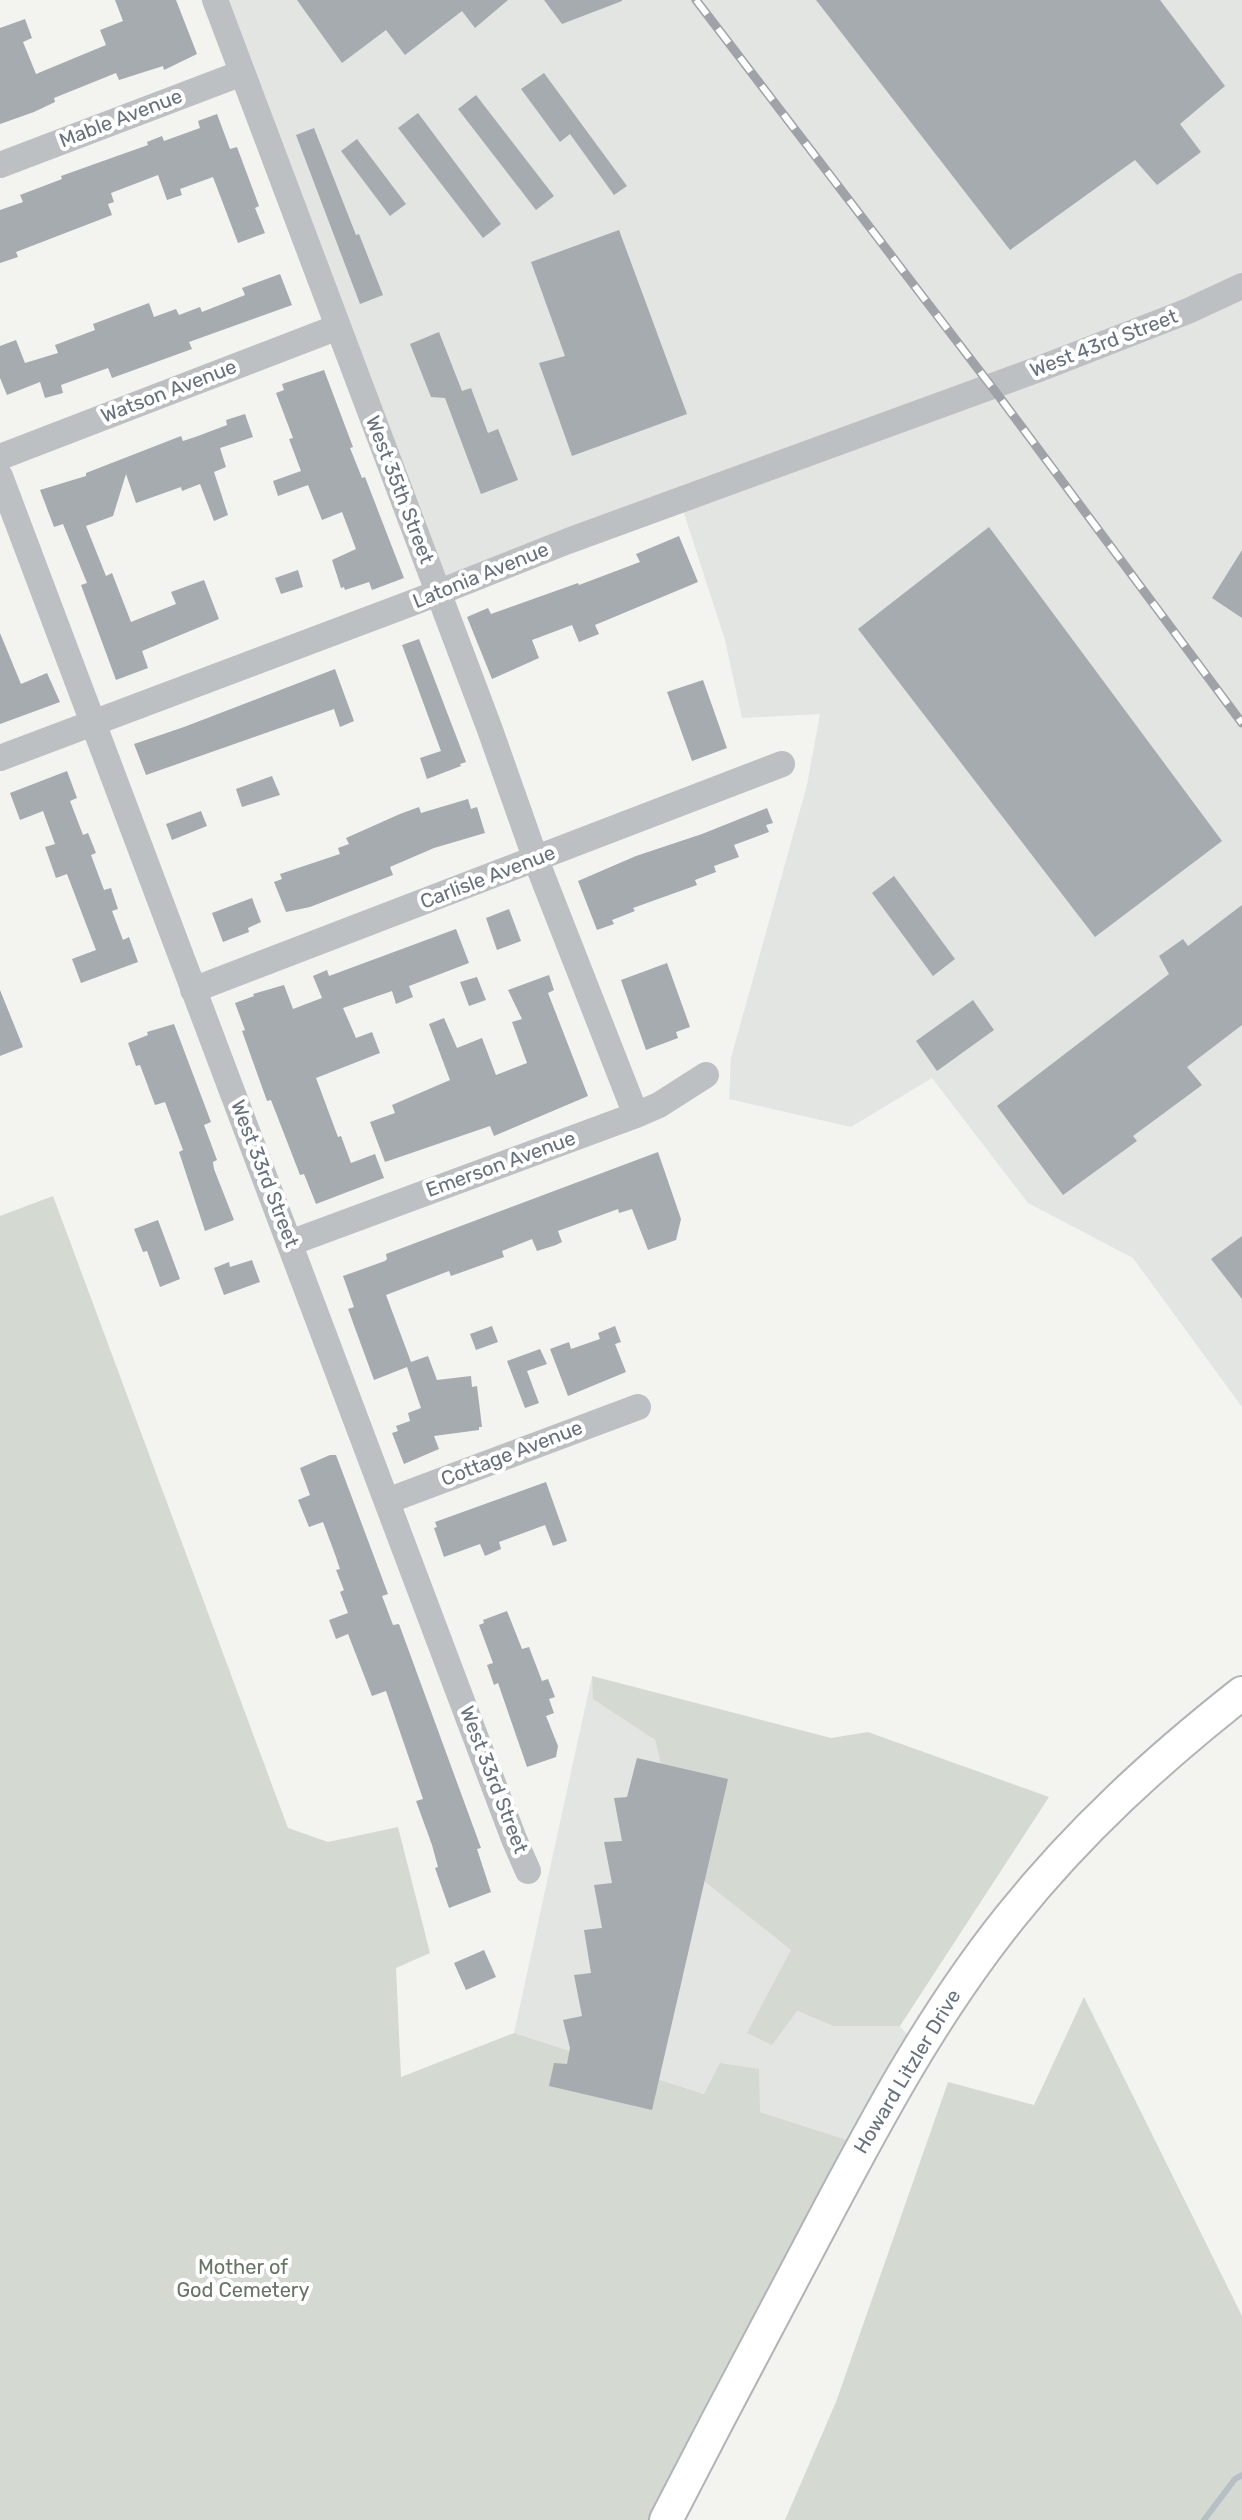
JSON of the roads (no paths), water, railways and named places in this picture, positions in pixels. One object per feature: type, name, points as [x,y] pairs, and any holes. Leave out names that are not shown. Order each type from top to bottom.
[{"type":"main road","name":"Howard Litzler Drive","points":[[666,2520],[880,2113],[936,2018],[1010,1917],[1055,1863],[1125,1792],[1242,1693]]},
{"type":"street","name":"West 35th Street","points":[[215,0],[536,860],[636,1115]]},
{"type":"street","name":"Mable Avenue","points":[[0,165],[242,73]]},
{"type":"street","name":"West 43rd Street","points":[[963,397],[1188,311],[1242,286]]},
{"type":"street","name":"Watson Avenue","points":[[0,457],[338,327]]},
{"type":"street","name":"Latonia Avenue","points":[[0,758],[568,541],[963,397]]},
{"type":"street","name":"West 33rd Street","points":[[0,476],[528,1871]]},
{"type":"street","name":"Carlisle Avenue","points":[[193,990],[782,764]]},
{"type":"street","name":"Emerson Avenue","points":[[290,1243],[636,1115],[659,1105],[706,1075]]},
{"type":"street","name":"Cottage Avenue","points":[[387,1501],[638,1407]]},
{"type":"waterway","points":[[1204,2520],[1235,2479],[1242,2475]]},
{"type":"railway","points":[[696,0],[1001,399],[1242,723]]},
{"type":"park label","name":"Mother of God Cemetery","points":[[243,2280]]}]
